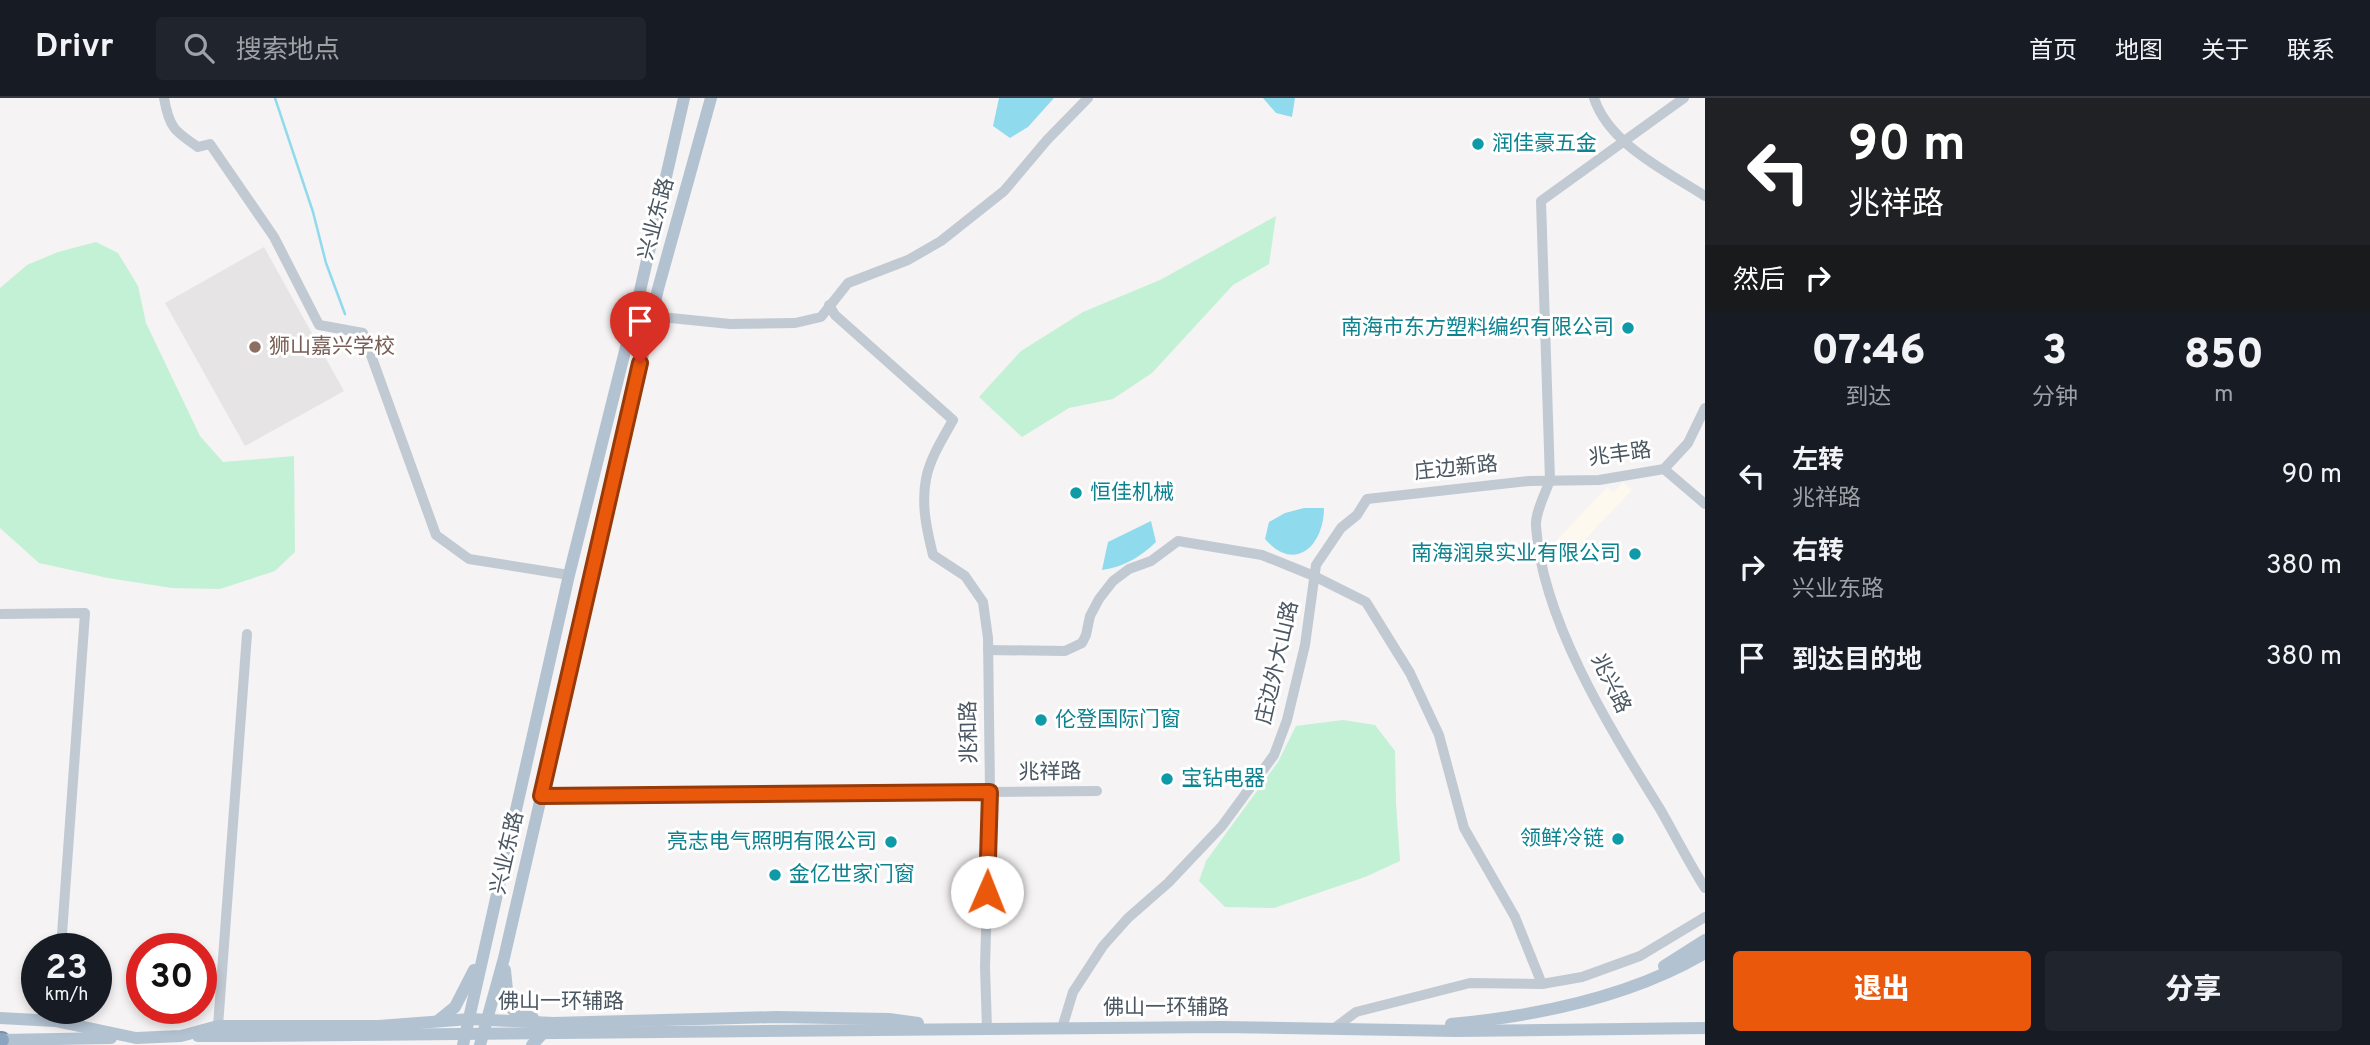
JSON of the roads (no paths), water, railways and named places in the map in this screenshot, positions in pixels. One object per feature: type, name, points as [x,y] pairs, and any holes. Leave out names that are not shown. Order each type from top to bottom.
[{"type":"main road","name":"兴业东路","points":[[463,1045],[569,575],[640,291],[684,98]]},
{"type":"main road","points":[[658,289],[702,98]]},
{"type":"main road","name":"兴业东路","points":[[480,1045],[504,958],[658,289],[710,98]]},
{"type":"main road","points":[[1607,993],[1663,967],[1705,940]]},
{"type":"main road","points":[[439,1020],[455,1007],[486,944]]},
{"type":"main road","points":[[1390,1029],[1491,1019],[1548,1008],[1650,980],[1705,953]]},
{"type":"main road","points":[[504,958],[506,990],[513,1010],[524,1016],[553,1023]]},
{"type":"main road","name":"佛山一环辅路","points":[[0,1018],[21,1016]]},
{"type":"main road","name":"佛山一环辅路","points":[[181,1036],[218,1026],[379,1026],[470,1019],[553,1023],[777,1017],[889,1019],[943,1028]]},
{"type":"main road","points":[[532,1045],[553,1023]]},
{"type":"main road","name":"佛山一环辅路","points":[[89,1024],[136,1038],[943,1028],[1390,1029]]},
{"type":"main road","points":[[379,1026],[396,1045]]},
{"type":"main road","points":[[1390,1029],[1456,1031],[1705,1028]]},
{"type":"main road","points":[[1,1040],[136,1038]]},
{"type":"street","points":[[164,98],[175,132],[198,146],[210,144],[274,237],[318,325],[363,333],[436,535],[469,559],[569,575]]},
{"type":"street","points":[[652,316],[730,324],[794,323],[821,317],[848,282],[908,260],[941,242],[1004,191],[1047,140],[1088,98]]},
{"type":"street","points":[[1594,98],[1599,113],[1622,141],[1705,196]]},
{"type":"street","points":[[1550,480],[1541,201],[1684,98]]},
{"type":"street","name":"兆和路","points":[[829,305],[835,315],[953,419],[935,452],[926,480],[925,521],[933,555],[965,576],[983,602],[988,650],[990,792],[985,967],[987,1029]]},
{"type":"street","name":"兆丰路","points":[[1550,480],[1599,480],[1664,469],[1688,443],[1705,408]]},
{"type":"street","points":[[1664,469],[1705,504]]},
{"type":"street","name":"庄边新路","points":[[1367,499],[1550,480]]},
{"type":"street","name":"兆兴路","points":[[1550,480],[1535,523],[1544,579],[1561,625],[1620,745],[1705,888]]},
{"type":"street","name":"庄边外大山路","points":[[1062,1028],[1073,992],[1103,946],[1222,826],[1274,755],[1287,720],[1305,645],[1316,565],[1341,528],[1357,515],[1367,499]]},
{"type":"street","points":[[988,650],[1065,651],[1082,643],[1090,616],[1113,581],[1129,569],[1151,561],[1178,541],[1262,555],[1314,576],[1366,602],[1410,673],[1439,735],[1464,828],[1515,917],[1542,984]]},
{"type":"street","points":[[0,614],[85,613],[62,933]]},
{"type":"street","points":[[218,1026],[247,634]]},
{"type":"street","name":"兆祥路","points":[[541,796],[1097,791]]},
{"type":"street","points":[[1336,1027],[1356,1012],[1470,983],[1542,984],[1582,977],[1640,956],[1705,917]]},
{"type":"water","points":[[999,98],[1054,98],[1028,127],[1010,138],[993,126]]},
{"type":"water","points":[[1263,98],[1295,98],[1292,117],[1276,113]]},
{"type":"water","points":[[1304,508],[1324,508],[1319,533],[1306,550],[1287,554],[1265,539],[1269,522],[1285,513]]},
{"type":"water","points":[[1151,521],[1156,542],[1131,560],[1102,570],[1108,542]]},
{"type":"waterway","points":[[275,98],[313,212],[326,263],[345,314]]},
{"type":"place","name":"润佳豪五金","points":[[1478,144]]},
{"type":"place","name":"南海市东方塑料编织有限公司","points":[[1628,328]]},
{"type":"place","name":"狮山嘉兴学校","points":[[255,347]]},
{"type":"place","name":"恒佳机械","points":[[1076,493]]},
{"type":"place","name":"南海润泉实业有限公司","points":[[1635,554]]},
{"type":"place","name":"伦登国际门窗","points":[[1041,720]]},
{"type":"place","name":"宝钻电器","points":[[1167,779]]},
{"type":"place","name":"领鲜冷链","points":[[1618,839]]},
{"type":"place","name":"亮志电气照明有限公司","points":[[891,842]]},
{"type":"place","name":"金亿世家门窗","points":[[775,875]]}]
